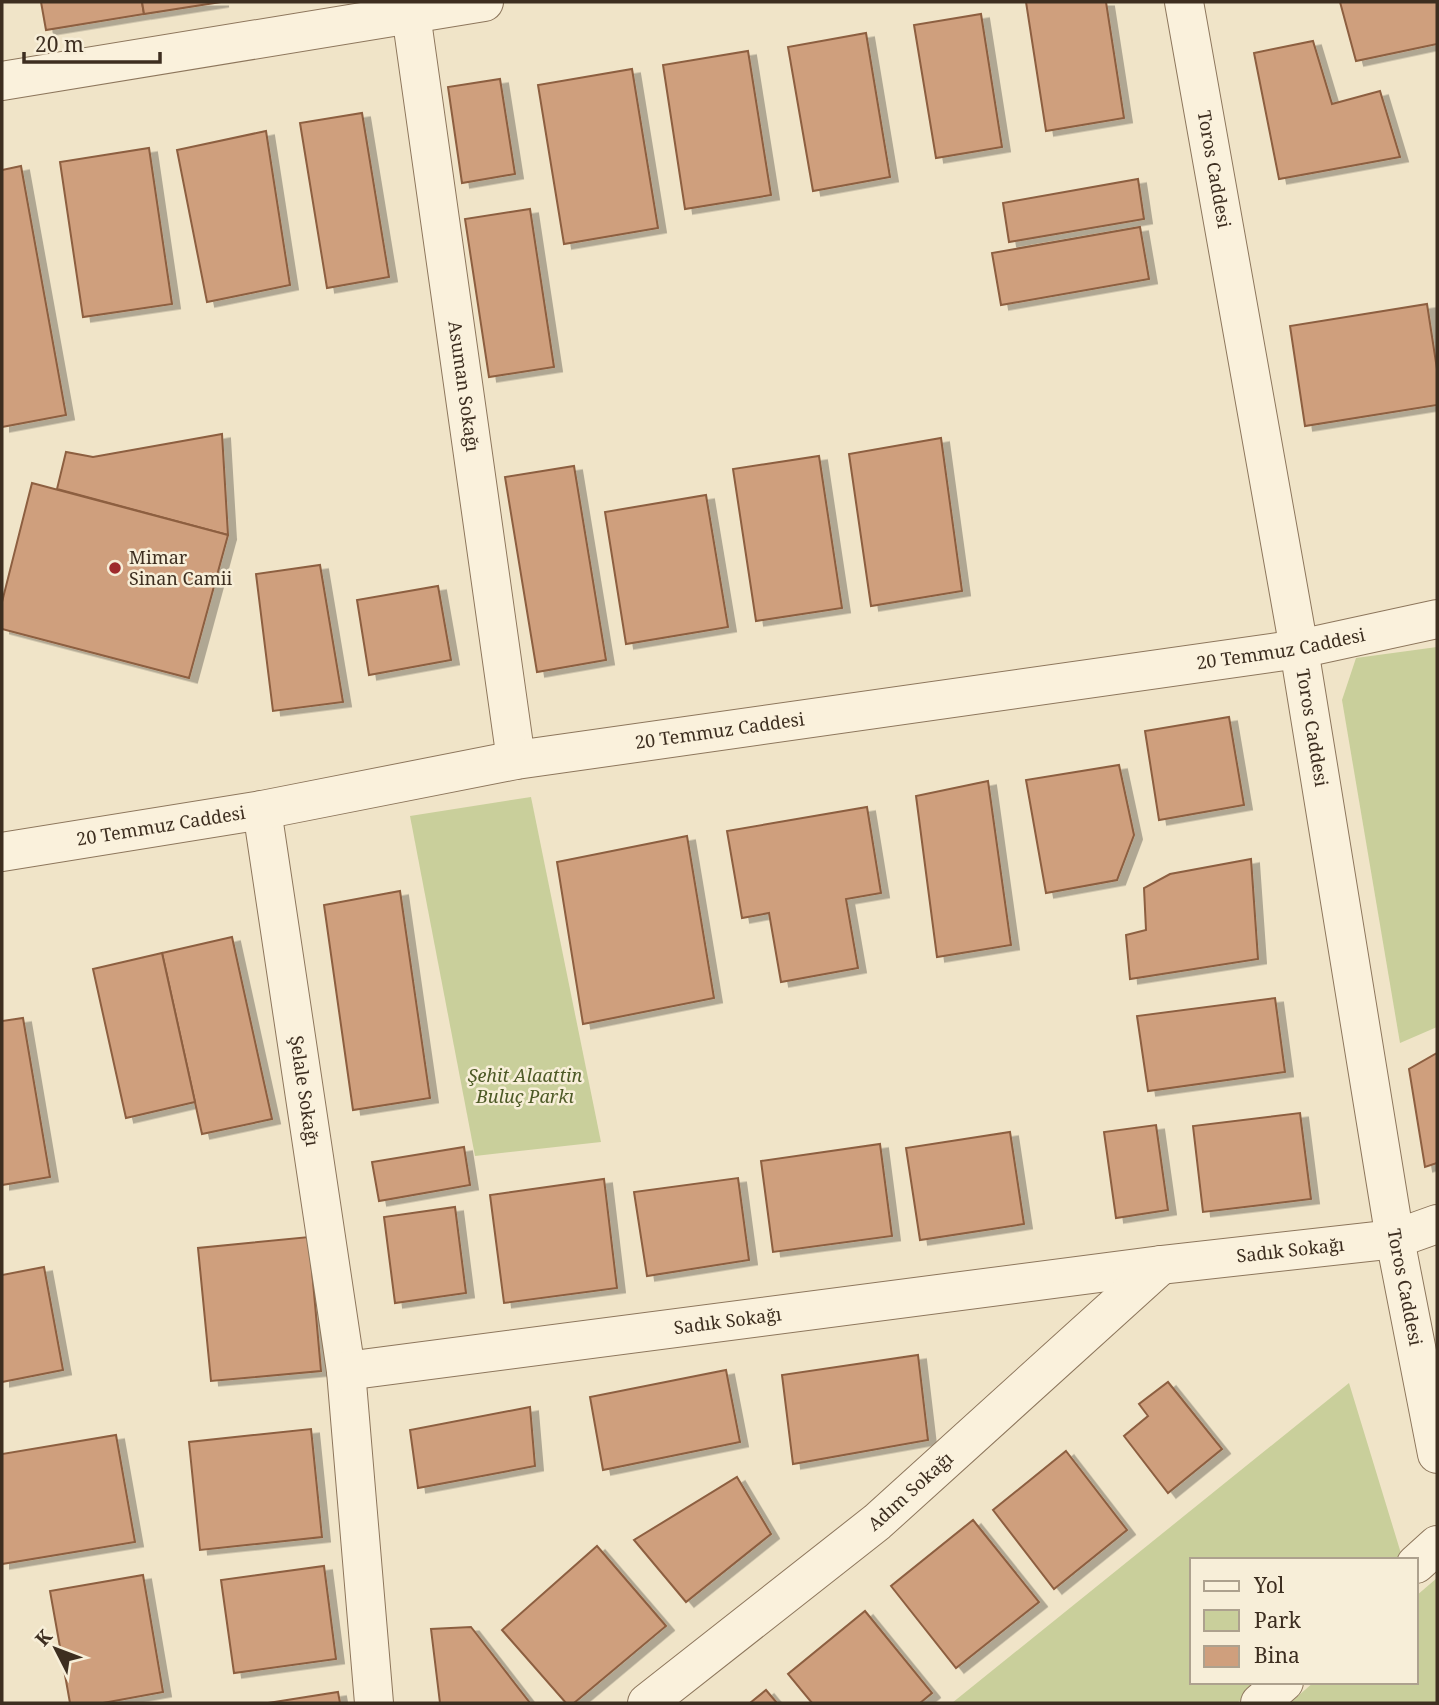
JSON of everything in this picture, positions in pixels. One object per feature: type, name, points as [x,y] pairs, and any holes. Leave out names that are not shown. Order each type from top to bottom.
[{"type":"street","points":[[2,81],[484,2]]},
{"type":"street","name":"Toros Caddesi","points":[[1184,2],[1299,649],[1395,1239],[1437,1454]]},
{"type":"street","name":"Asuman Sokağı","points":[[411,14],[516,760]]},
{"type":"street","name":"20 Temmuz Caddesi","points":[[2,852],[262,810],[516,760],[1299,649],[1437,619]]},
{"type":"street","name":"Şelale Sokağı","points":[[262,810],[346,1371]]},
{"type":"street","name":"Sadık Sokağı","points":[[346,1371],[1161,1265],[1395,1239],[1437,1224]]},
{"type":"street","name":"Adım Sokağı","points":[[647,1703],[877,1522],[1161,1265]]},
{"type":"street","points":[[346,1371],[374,1703]]},
{"type":"street","points":[[1418,1562],[1437,1545]]},
{"type":"street","points":[[1260,1703],[1282,1684]]},
{"type":"green space","points":[[1437,647],[1437,1027],[1400,1043],[1342,700],[1356,658]]},
{"type":"green space","name":"Şehit Alaattin Buluç Parkı","points":[[531,797],[601,1142],[475,1156],[410,816]]},
{"type":"green space","points":[[1349,1383],[1402,1558],[1190,1558],[1190,1684],[1260,1684],[1237,1703],[952,1703]]},
{"type":"green space","points":[[1437,1578],[1437,1703],[1290,1703],[1312,1684],[1418,1684],[1418,1594]]},
{"type":"building","points":[[41,2],[142,2],[144,14],[46,30]]},
{"type":"building","points":[[142,2],[221,2],[144,14]]},
{"type":"building","points":[[1026,2],[1106,2],[1124,118],[1046,131]]},
{"type":"building","points":[[1340,2],[1437,2],[1437,44],[1356,61]]},
{"type":"building","points":[[981,14],[1002,147],[936,158],[914,25]]},
{"type":"building","points":[[866,33],[890,177],[813,191],[788,47]]},
{"type":"building","points":[[1313,41],[1332,104],[1380,91],[1400,157],[1279,179],[1254,53]]},
{"type":"building","points":[[748,51],[771,195],[685,209],[663,65]]},
{"type":"building","points":[[632,69],[658,228],[564,244],[538,85]]},
{"type":"building","points":[[500,79],[515,174],[462,183],[448,87]]},
{"type":"building","points":[[362,113],[389,277],[327,288],[300,123]]},
{"type":"building","points":[[266,131],[290,285],[207,302],[177,150]]},
{"type":"building","points":[[149,148],[172,304],[83,317],[60,162]]},
{"type":"building","points":[[21,166],[66,415],[2,427],[2,170]]},
{"type":"building","points":[[1138,179],[1144,219],[1009,242],[1003,203]]},
{"type":"building","points":[[530,209],[554,367],[489,377],[465,219]]},
{"type":"building","points":[[1140,227],[1149,279],[1001,305],[992,253]]},
{"type":"building","points":[[1427,304],[1437,369],[1437,405],[1305,426],[1290,326]]},
{"type":"building","points":[[222,434],[228,535],[57,489],[66,452],[93,457]]},
{"type":"building","points":[[941,438],[962,591],[871,606],[849,454]]},
{"type":"building","points":[[819,456],[842,608],[756,621],[733,469]]},
{"type":"building","points":[[574,466],[606,660],[537,672],[505,477]]},
{"type":"building","name":"Mimar Sinan Camii","points":[[32,483],[228,535],[189,678],[2,629],[2,602]]},
{"type":"building","points":[[706,495],[728,627],[626,644],[605,512]]},
{"type":"building","points":[[320,565],[343,702],[273,711],[256,574]]},
{"type":"building","points":[[438,586],[451,660],[369,675],[357,600]]},
{"type":"building","points":[[1229,717],[1244,805],[1159,820],[1145,731]]},
{"type":"building","points":[[1119,765],[1134,835],[1117,880],[1046,893],[1026,780]]},
{"type":"building","points":[[988,781],[1011,945],[937,957],[916,796]]},
{"type":"building","points":[[867,807],[881,893],[846,899],[858,968],[781,982],[769,913],[742,918],[727,831]]},
{"type":"building","points":[[687,836],[714,998],[583,1024],[557,862]]},
{"type":"building","points":[[1251,859],[1258,959],[1130,979],[1126,935],[1146,930],[1144,888],[1170,874]]},
{"type":"building","points":[[400,891],[430,1098],[353,1110],[324,905]]},
{"type":"building","points":[[232,937],[272,1119],[202,1134],[162,953]]},
{"type":"building","points":[[162,953],[195,1102],[126,1118],[93,969]]},
{"type":"building","points":[[1275,998],[1285,1072],[1148,1091],[1137,1016]]},
{"type":"building","points":[[23,1018],[50,1177],[2,1185],[2,1021]]},
{"type":"building","points":[[1437,1053],[1437,1163],[1425,1167],[1409,1069]]},
{"type":"building","points":[[1300,1113],[1311,1199],[1203,1212],[1193,1126]]},
{"type":"building","points":[[1156,1125],[1168,1210],[1116,1218],[1104,1132]]},
{"type":"building","points":[[1010,1132],[1024,1224],[920,1240],[906,1148]]},
{"type":"building","points":[[880,1144],[892,1236],[773,1252],[761,1161]]},
{"type":"building","points":[[464,1147],[470,1185],[379,1201],[372,1162]]},
{"type":"building","points":[[738,1178],[749,1260],[647,1276],[634,1192]]},
{"type":"building","points":[[604,1179],[617,1288],[504,1303],[490,1195]]},
{"type":"building","points":[[455,1207],[466,1293],[395,1303],[384,1217]]},
{"type":"building","points":[[309,1237],[321,1371],[211,1381],[198,1248]]},
{"type":"building","points":[[44,1267],[63,1370],[2,1382],[2,1275]]},
{"type":"building","points":[[918,1355],[928,1440],[793,1464],[782,1375]]},
{"type":"building","points":[[726,1370],[740,1442],[603,1470],[590,1397]]},
{"type":"building","points":[[1168,1382],[1222,1449],[1168,1493],[1124,1436],[1148,1416],[1139,1404]]},
{"type":"building","points":[[530,1407],[535,1466],[418,1488],[410,1430]]},
{"type":"building","points":[[311,1429],[322,1537],[200,1550],[189,1442]]},
{"type":"building","points":[[116,1435],[135,1542],[2,1564],[2,1454]]},
{"type":"building","points":[[1066,1451],[1127,1530],[1054,1589],[993,1510]]},
{"type":"building","points":[[737,1477],[771,1534],[686,1602],[634,1540]]},
{"type":"building","points":[[973,1520],[1039,1602],[956,1668],[891,1586]]},
{"type":"building","points":[[597,1546],[666,1626],[574,1703],[566,1703],[502,1630]]},
{"type":"building","points":[[324,1566],[336,1659],[234,1673],[221,1580]]},
{"type":"building","points":[[143,1575],[163,1692],[103,1703],[70,1703],[50,1591]]},
{"type":"building","points":[[865,1611],[932,1693],[920,1703],[812,1703],[788,1674]]},
{"type":"building","points":[[471,1627],[530,1703],[440,1703],[431,1629]]},
{"type":"building","points":[[766,1690],[777,1703],[750,1703]]},
{"type":"building","points":[[338,1692],[340,1703],[268,1703]]},
{"type":"place","name":"Mimar Sinan Camii","points":[[115,568]]}]
